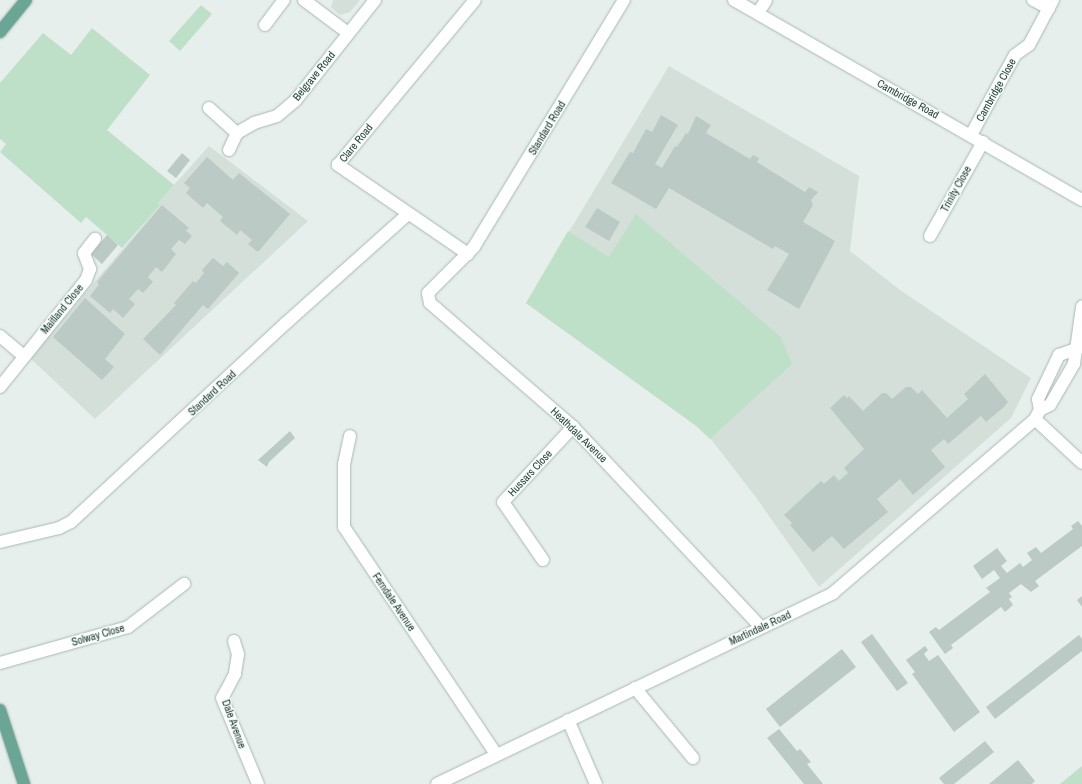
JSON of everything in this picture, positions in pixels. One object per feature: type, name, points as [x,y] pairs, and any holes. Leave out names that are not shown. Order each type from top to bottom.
[{"type":"main road","points":[[0,32],[26,0]]},
{"type":"main road","points":[[0,710],[24,784]]},
{"type":"street","points":[[265,25],[284,0]]},
{"type":"street","points":[[304,0],[348,33]]},
{"type":"street","name":"Belgrave Road","points":[[237,133],[254,123],[277,116],[295,101],[375,0]]},
{"type":"street","name":"Clare Road","points":[[468,254],[338,165],[475,0]]},
{"type":"street","name":"Standard Road","points":[[468,254],[624,0]]},
{"type":"street","name":"Cambridge Road","points":[[734,0],[1082,200]]},
{"type":"street","points":[[758,13],[766,0]]},
{"type":"street","name":"Cambridge Close","points":[[971,135],[1015,55],[1029,45],[1051,4],[1033,0]]},
{"type":"street","points":[[209,108],[237,133],[228,150]]},
{"type":"street","name":"Trinity Close","points":[[930,236],[982,142]]},
{"type":"street","name":"Standard Road","points":[[0,542],[59,528],[71,522],[286,323],[408,214]]},
{"type":"street","name":"Maitland Close","points":[[0,387],[23,355],[86,280],[90,269],[84,253],[95,239]]},
{"type":"street","name":"Heathdale Avenue","points":[[468,254],[428,293],[430,303],[573,427],[761,627]]},
{"type":"street","name":"Martindale Road","points":[[437,784],[496,754],[833,593],[1037,414],[1050,405],[1074,364],[1079,347],[1082,307]]},
{"type":"street","points":[[0,336],[23,355]]},
{"type":"street","points":[[1079,347],[1059,355],[1038,399],[1037,414],[1082,463]]},
{"type":"street","name":"Hussars Close","points":[[543,560],[503,502],[573,427]]},
{"type":"street","name":"Ferndale Avenue","points":[[350,436],[344,464],[344,527],[496,754]]},
{"type":"street","name":"Solway Close","points":[[0,663],[128,627],[184,584]]},
{"type":"street","name":"Dale Avenue","points":[[234,641],[238,654],[234,674],[222,698],[258,784]]},
{"type":"street","points":[[635,688],[692,758]]},
{"type":"street","points":[[568,720],[596,784]]},
{"type":"shaded area","points":[[333,0],[360,0],[350,12],[340,15],[331,7]]},
{"type":"shaded area","points":[[669,66],[859,176],[850,251],[900,290],[1031,378],[1011,418],[819,587],[755,496],[710,438],[695,425],[526,303]]},
{"type":"shaded area","points":[[209,146],[308,221],[95,419],[30,358],[160,205],[158,203]]},
{"type":"green space","points":[[201,5],[212,14],[180,51],[169,41]]},
{"type":"green space","points":[[92,28],[150,75],[107,130],[174,185],[158,203],[160,205],[122,248],[86,217],[81,223],[0,152],[6,144],[0,139],[0,83],[43,33],[71,55]]},
{"type":"green space","points":[[636,214],[781,337],[792,364],[710,439],[695,425],[526,303],[568,231],[609,257]]},
{"type":"green space","points":[[1082,766],[1082,784],[1060,784]]},
{"type":"building","points":[[661,115],[678,125],[655,164],[662,168],[675,146],[677,147],[686,133],[688,134],[696,116],[711,125],[706,133],[750,159],[753,155],[759,158],[757,162],[805,192],[809,187],[818,192],[811,200],[813,205],[803,222],[835,241],[799,309],[767,290],[789,254],[775,246],[773,249],[669,188],[656,209],[611,183],[630,152],[633,153],[646,129],[652,132]]},
{"type":"building","points":[[182,153],[190,160],[176,178],[167,171]]},
{"type":"building","points":[[207,157],[233,180],[239,173],[290,214],[258,252],[248,244],[252,240],[240,230],[237,235],[220,221],[223,217],[207,203],[203,208],[186,193],[190,188],[184,183]]},
{"type":"building","points":[[162,205],[189,228],[186,231],[192,236],[185,244],[179,240],[171,249],[176,254],[162,272],[156,267],[148,277],[153,282],[143,293],[138,289],[129,299],[135,304],[123,318],[113,309],[110,313],[90,296],[99,284],[97,282]]},
{"type":"building","points":[[597,208],[620,222],[609,241],[585,227]]},
{"type":"building","points":[[107,235],[118,245],[102,264],[91,254]]},
{"type":"building","points":[[213,258],[223,266],[227,262],[239,273],[208,309],[203,305],[160,355],[143,339],[176,305],[174,303],[193,281],[196,283],[204,273],[202,270]]},
{"type":"building","points":[[85,298],[125,334],[105,359],[114,367],[102,380],[53,337]]},
{"type":"building","points":[[985,374],[1008,402],[1004,407],[986,422],[981,416],[948,444],[944,439],[931,450],[945,467],[913,495],[900,479],[877,499],[888,512],[844,549],[832,536],[813,552],[790,525],[792,523],[784,515],[821,481],[824,484],[834,475],[839,481],[848,473],[844,468],[864,449],[830,408],[844,395],[847,398],[849,396],[863,411],[882,393],[886,393],[892,399],[906,387],[911,387],[918,394],[922,390],[947,418],[968,399],[964,394]]},
{"type":"building","points":[[290,431],[295,438],[269,462],[267,467],[258,460]]},
{"type":"building","points":[[1078,521],[1082,526],[1082,546],[1035,581],[1039,586],[1031,592],[1021,584],[1009,593],[1012,597],[1009,599],[1013,605],[1005,612],[1001,607],[951,645],[953,648],[945,654],[929,632],[936,627],[939,630],[990,592],[986,588],[1000,578],[994,570],[982,579],[973,566],[997,548],[1007,561],[1001,566],[1007,573],[1020,563],[1023,567],[1032,560],[1027,553],[1036,547],[1041,553],[1073,529],[1071,526]]},
{"type":"building","points":[[1082,596],[1082,607],[1077,600]]},
{"type":"building","points":[[872,634],[908,683],[897,691],[861,642]]},
{"type":"building","points":[[1079,635],[1082,639],[1082,651],[995,719],[986,707]]},
{"type":"building","points":[[925,646],[928,650],[924,654],[929,661],[938,655],[980,712],[954,732],[912,674],[915,672],[906,660]]},
{"type":"building","points":[[842,649],[856,667],[780,727],[766,709]]},
{"type":"building","points":[[779,729],[797,751],[800,749],[811,762],[807,764],[823,784],[804,784],[767,738]]},
{"type":"building","points":[[985,741],[994,752],[954,784],[944,784],[939,778]]},
{"type":"building","points":[[1018,760],[1035,781],[1032,784],[989,784]]}]
